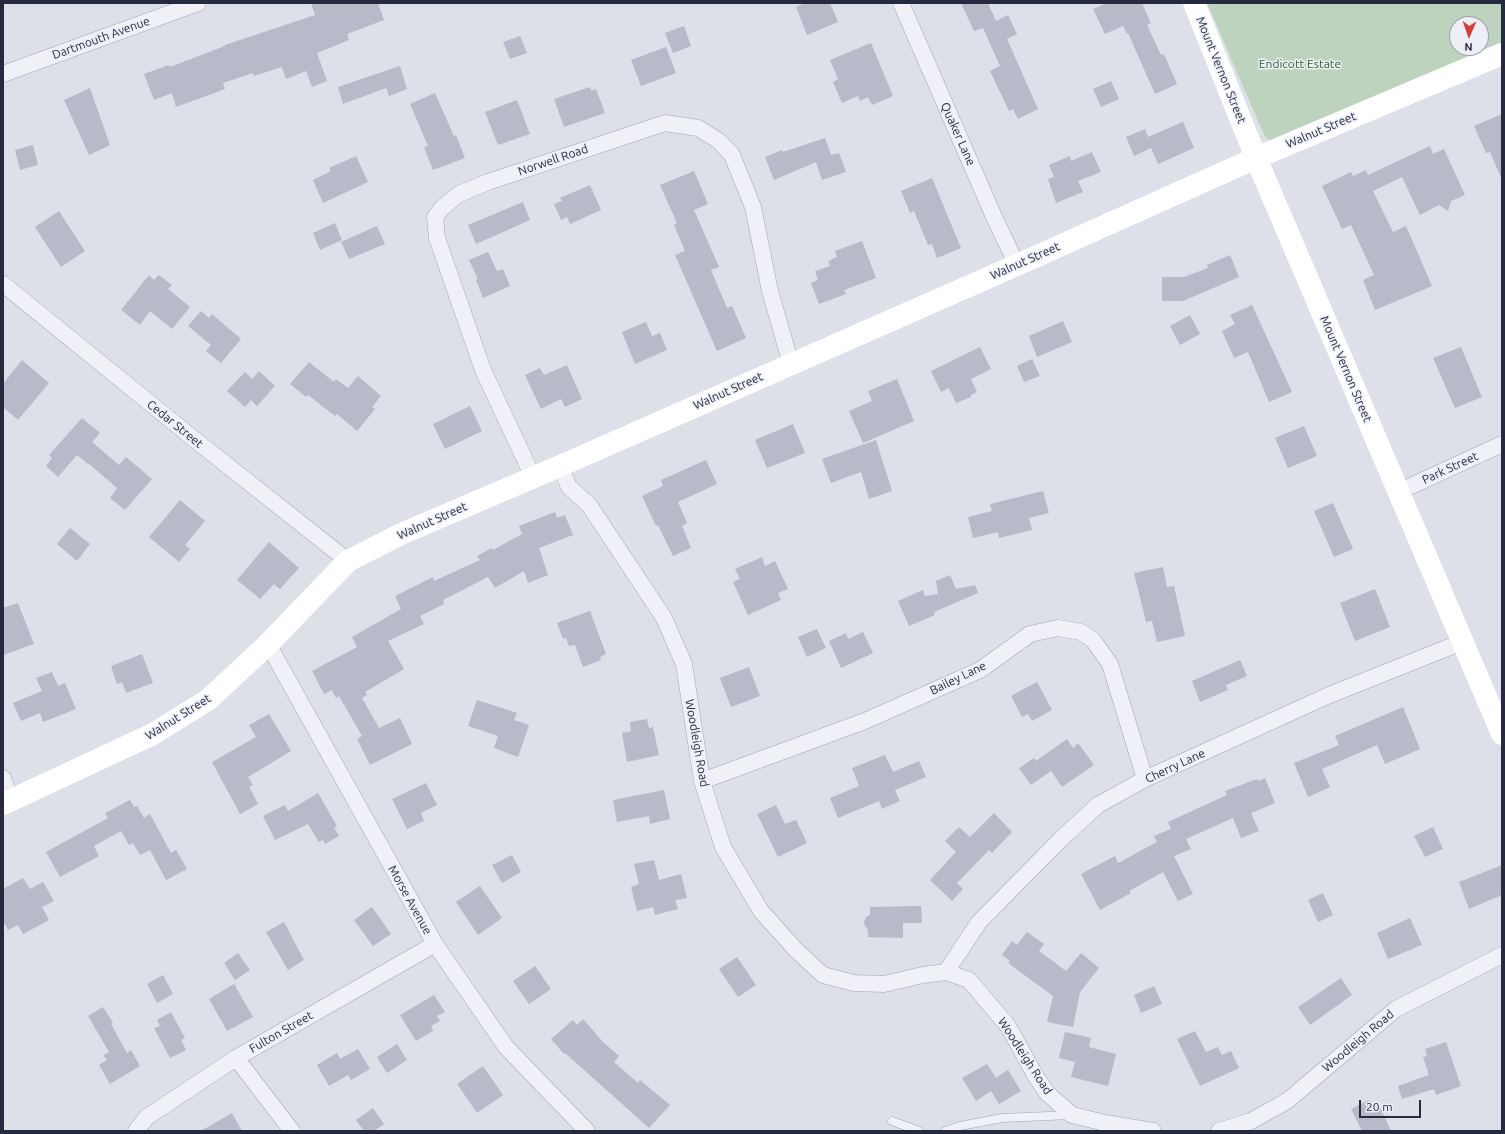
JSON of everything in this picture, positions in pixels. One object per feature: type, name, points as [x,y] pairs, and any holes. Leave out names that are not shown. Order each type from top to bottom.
[{"type":"street","name":"Dartmouth Avenue","points":[[3,74],[198,3]]},
{"type":"street","name":"Quaker Lane","points":[[901,3],[995,219],[1017,265]]},
{"type":"street","name":"Mount Vernon Street","points":[[1194,3],[1256,158],[1502,734]]},
{"type":"street","name":"Walnut Street","points":[[7,802],[153,734],[208,700],[268,644],[348,561],[401,534],[560,466],[1256,158],[1502,54]]},
{"type":"street","name":"Norwell Road","points":[[533,477],[483,370],[436,238],[435,217],[443,207],[458,194],[488,182],[665,123],[698,128],[718,141],[732,155],[753,207],[770,291],[791,364]]},
{"type":"street","name":"Cedar Street","points":[[3,284],[194,440],[348,561]]},
{"type":"street","name":"Park Street","points":[[1398,492],[1502,444]]},
{"type":"street","name":"Woodleigh Road","points":[[560,466],[569,487],[589,505],[664,618],[674,640],[684,664],[702,781],[722,847],[761,911],[796,950],[823,975],[854,983],[884,984],[923,975],[946,972],[969,980],[1008,1026],[1035,1075],[1047,1093],[1072,1115],[1148,1131]]},
{"type":"street","name":"Bailey Lane","points":[[702,781],[865,721],[980,670],[1030,634],[1058,628],[1081,632],[1093,640],[1110,664],[1145,779]]},
{"type":"street","name":"Cherry Lane","points":[[946,972],[979,922],[1061,838],[1098,805],[1145,779],[1327,696],[1462,642]]},
{"type":"street","name":"Morse Avenue","points":[[268,644],[435,944],[506,1047],[587,1131]]},
{"type":"street","points":[[3,778],[7,802]]},
{"type":"street","name":"Fulton Street","points":[[136,1131],[147,1117],[236,1058],[435,944]]},
{"type":"street","name":"Woodleigh Road","points":[[1218,1131],[1251,1121],[1287,1102],[1396,1009],[1502,955]]},
{"type":"street","points":[[236,1058],[292,1131]]},
{"type":"lane","points":[[945,1131],[960,1126],[1002,1118],[1072,1115]]},
{"type":"lane","points":[[892,1121],[919,1131]]},
{"type":"green space","name":"Endicott Estate","points":[[1207,3],[1502,3],[1502,43],[1489,49],[1489,16],[1449,16],[1449,56],[1472,56],[1275,140],[1269,140],[1265,136]]},
{"type":"building","points":[[311,3],[378,3],[384,20],[347,34],[349,40],[317,53],[327,81],[312,87],[306,71],[286,79],[282,67],[254,76],[253,73],[223,83],[225,89],[176,107],[172,93],[154,100],[144,74],[169,65],[170,67],[225,45],[315,15]]},
{"type":"building","points":[[805,3],[830,3],[838,22],[807,35],[796,7]]},
{"type":"building","points":[[961,3],[988,3],[996,21],[1008,15],[1017,34],[1007,39],[1038,109],[1018,119],[1013,109],[1009,111],[990,71],[1000,66],[983,28],[974,31]]},
{"type":"building","points":[[1107,3],[1142,3],[1151,23],[1147,25],[1161,55],[1164,54],[1177,84],[1155,94],[1128,33],[1127,34],[1123,26],[1105,34],[1093,9]]},
{"type":"building","points":[[684,26],[691,46],[673,53],[665,33]]},
{"type":"building","points":[[520,36],[527,53],[510,59],[503,42]]},
{"type":"building","points":[[871,43],[893,96],[872,105],[868,97],[860,101],[858,96],[842,103],[833,82],[838,79],[830,60]]},
{"type":"building","points":[[666,47],[676,73],[641,86],[631,60]]},
{"type":"building","points":[[400,66],[407,89],[389,96],[386,88],[343,104],[338,87]]},
{"type":"building","points":[[1111,81],[1119,99],[1101,107],[1093,89]]},
{"type":"building","points":[[590,87],[591,91],[596,89],[605,113],[564,127],[554,99]]},
{"type":"building","points":[[90,88],[110,145],[89,155],[64,100]]},
{"type":"building","points":[[435,93],[454,136],[456,135],[465,158],[433,170],[424,147],[428,146],[410,104]]},
{"type":"building","points":[[517,100],[530,134],[498,145],[485,112]]},
{"type":"building","points":[[1502,114],[1502,180],[1490,152],[1486,153],[1474,126]]},
{"type":"building","points":[[1183,122],[1194,148],[1158,164],[1151,148],[1134,156],[1126,137],[1145,129],[1148,137]]},
{"type":"building","points":[[825,138],[831,155],[839,153],[846,172],[822,180],[816,162],[774,180],[765,157],[782,150],[783,152]]},
{"type":"building","points":[[33,145],[38,165],[20,170],[15,150]]},
{"type":"building","points":[[1430,146],[1433,154],[1444,149],[1465,195],[1451,201],[1448,211],[1439,205],[1420,215],[1402,177],[1373,191],[1393,232],[1406,226],[1432,286],[1375,310],[1363,280],[1374,275],[1351,225],[1342,229],[1322,186],[1351,172],[1353,176],[1366,170],[1368,175]]},
{"type":"building","points":[[1092,152],[1101,172],[1078,181],[1083,192],[1056,203],[1048,179],[1054,177],[1049,165],[1070,156],[1071,161]]},
{"type":"building","points":[[356,156],[368,182],[323,203],[313,180],[331,171],[329,168]]},
{"type":"building","points":[[694,171],[708,204],[694,210],[719,267],[711,270],[727,308],[732,306],[746,338],[717,351],[675,255],[685,251],[674,225],[677,223],[660,185]]},
{"type":"building","points":[[932,178],[961,248],[937,258],[932,244],[928,245],[914,211],[910,213],[901,191]]},
{"type":"building","points":[[590,185],[601,210],[570,224],[567,217],[561,220],[554,204],[562,201],[560,198]]},
{"type":"building","points":[[523,202],[530,220],[476,244],[468,225]]},
{"type":"building","points":[[59,211],[85,251],[61,267],[35,227]]},
{"type":"building","points":[[335,223],[342,240],[320,250],[313,233]]},
{"type":"building","points":[[377,226],[385,244],[349,259],[341,242]]},
{"type":"building","points":[[862,241],[876,278],[844,290],[846,294],[819,304],[811,283],[818,280],[815,271],[830,266],[828,261],[837,257],[835,251]]},
{"type":"building","points":[[488,252],[497,271],[503,269],[510,286],[483,298],[476,280],[478,279],[469,260]]},
{"type":"building","points":[[1230,255],[1239,277],[1183,301],[1162,301],[1162,277],[1184,277],[1208,268],[1207,265]]},
{"type":"building","points":[[149,275],[154,280],[159,275],[172,285],[168,289],[190,307],[172,329],[150,311],[140,325],[121,310]]},
{"type":"building","points":[[1252,305],[1292,392],[1269,402],[1248,352],[1234,358],[1222,331],[1235,324],[1230,315]]},
{"type":"building","points":[[201,311],[209,318],[212,314],[241,339],[221,363],[206,351],[211,345],[188,326]]},
{"type":"building","points":[[1190,315],[1200,334],[1180,345],[1170,326]]},
{"type":"building","points":[[1063,321],[1072,342],[1037,357],[1029,336]]},
{"type":"building","points":[[646,322],[652,336],[660,333],[667,350],[635,364],[622,332]]},
{"type":"building","points":[[980,347],[991,369],[971,379],[977,392],[971,395],[971,397],[956,403],[949,388],[941,392],[931,371]]},
{"type":"building","points":[[1461,347],[1482,397],[1455,408],[1433,358]]},
{"type":"building","points":[[1032,359],[1040,376],[1024,382],[1017,366]]},
{"type":"building","points":[[22,360],[49,383],[18,420],[3,407],[3,384]]},
{"type":"building","points":[[309,362],[334,382],[336,379],[348,388],[358,376],[381,396],[372,407],[375,409],[357,431],[337,414],[335,416],[308,395],[306,397],[290,384]]},
{"type":"building","points":[[567,365],[582,399],[565,407],[561,399],[541,409],[525,375],[540,368],[544,375]]},
{"type":"building","points":[[259,371],[275,386],[257,406],[251,400],[245,407],[227,391],[245,372],[252,379]]},
{"type":"building","points":[[897,379],[914,421],[863,443],[849,411],[872,401],[868,391]]},
{"type":"building","points":[[470,406],[482,431],[445,449],[433,424]]},
{"type":"building","points":[[82,418],[100,433],[92,442],[119,465],[126,457],[152,479],[125,510],[110,498],[117,488],[77,455],[58,477],[46,466],[52,458],[49,455]]},
{"type":"building","points":[[793,424],[805,453],[767,468],[755,440]]},
{"type":"building","points":[[1304,426],[1317,456],[1288,468],[1275,438]]},
{"type":"building","points":[[876,440],[892,491],[869,499],[861,472],[831,483],[822,459]]},
{"type":"building","points":[[706,460],[717,484],[678,502],[687,523],[682,526],[691,548],[673,556],[658,525],[656,526],[642,496],[663,486],[661,480]]},
{"type":"building","points":[[1043,491],[1049,513],[1029,518],[1032,530],[999,538],[998,532],[973,538],[968,517],[992,511],[990,504]]},
{"type":"building","points":[[180,500],[205,521],[185,545],[190,549],[179,562],[149,537]]},
{"type":"building","points":[[1333,503],[1353,549],[1334,557],[1314,511]]},
{"type":"building","points":[[555,512],[557,518],[565,515],[573,535],[539,548],[548,575],[528,583],[524,571],[495,588],[488,577],[443,600],[444,604],[420,616],[424,624],[388,641],[404,669],[365,692],[367,695],[362,698],[379,728],[400,718],[412,744],[370,765],[357,739],[362,736],[339,696],[336,698],[332,690],[324,694],[312,671],[357,647],[352,637],[401,609],[395,596],[433,577],[434,581],[480,560],[477,556],[492,548],[493,550],[522,534],[519,526]]},
{"type":"building","points":[[70,528],[90,544],[77,561],[57,544]]},
{"type":"building","points":[[269,542],[299,568],[280,589],[274,584],[260,599],[237,580]]},
{"type":"building","points":[[762,557],[765,566],[775,561],[788,589],[778,593],[781,600],[748,615],[733,582],[740,579],[735,569]]},
{"type":"building","points":[[1163,567],[1167,587],[1174,586],[1185,636],[1157,642],[1152,621],[1146,622],[1134,573]]},
{"type":"building","points":[[950,575],[956,589],[975,585],[978,593],[934,612],[935,615],[909,626],[898,601],[923,590],[925,596],[938,594],[936,581]]},
{"type":"building","points":[[1375,589],[1390,627],[1355,641],[1340,603]]},
{"type":"building","points":[[18,603],[34,644],[3,655],[3,608]]},
{"type":"building","points":[[590,611],[606,654],[600,657],[601,660],[583,667],[575,645],[569,646],[566,638],[563,639],[557,623]]},
{"type":"building","points":[[817,629],[826,648],[807,657],[798,637]]},
{"type":"building","points":[[863,632],[873,653],[841,668],[829,641],[846,633],[848,639]]},
{"type":"building","points":[[142,654],[153,683],[126,693],[122,682],[117,684],[111,666]]},
{"type":"building","points":[[1240,660],[1247,676],[1226,685],[1228,690],[1200,702],[1192,681]]},
{"type":"building","points":[[749,667],[760,696],[731,707],[720,678]]},
{"type":"building","points":[[52,672],[58,686],[65,683],[76,709],[43,722],[40,713],[21,721],[13,703],[42,691],[36,678]]},
{"type":"building","points":[[1037,682],[1052,710],[1032,721],[1028,714],[1022,717],[1011,696]]},
{"type":"building","points":[[477,700],[517,713],[514,720],[529,725],[518,757],[494,748],[498,736],[468,726]]},
{"type":"building","points":[[1403,707],[1420,749],[1385,764],[1377,745],[1322,769],[1330,787],[1308,797],[1294,763],[1339,745],[1335,736]]},
{"type":"building","points":[[269,714],[291,751],[248,777],[253,785],[249,787],[258,804],[240,814],[212,762],[256,737],[249,725]]},
{"type":"building","points":[[647,719],[649,728],[653,727],[659,755],[627,762],[622,733],[631,731],[630,722]]},
{"type":"building","points":[[1067,739],[1073,748],[1078,743],[1094,765],[1062,787],[1051,771],[1031,785],[1019,768],[1034,758],[1036,761]]},
{"type":"building","points":[[885,755],[893,772],[919,761],[926,777],[895,790],[900,801],[882,809],[879,801],[838,818],[830,798],[859,786],[852,768]]},
{"type":"building","points":[[1265,778],[1275,803],[1251,813],[1259,831],[1241,838],[1233,818],[1186,839],[1191,849],[1174,856],[1193,894],[1178,901],[1163,872],[1129,891],[1131,893],[1100,910],[1081,874],[1115,856],[1118,863],[1157,842],[1154,836],[1171,829],[1168,822],[1227,795],[1225,791],[1257,779],[1258,781]]},
{"type":"building","points":[[426,783],[437,805],[421,813],[424,821],[407,829],[392,799]]},
{"type":"building","points":[[664,790],[670,819],[650,824],[649,816],[617,822],[613,800]]},
{"type":"building","points":[[318,793],[337,826],[334,828],[339,836],[325,844],[323,840],[319,842],[308,824],[275,840],[263,816],[285,805],[288,811]]},
{"type":"building","points":[[130,800],[134,807],[137,806],[144,818],[150,814],[171,853],[176,850],[187,869],[166,880],[150,850],[140,855],[133,843],[129,845],[121,831],[94,846],[99,856],[60,877],[46,852],[108,818],[105,813]]},
{"type":"building","points":[[776,805],[785,824],[796,820],[807,843],[778,857],[757,814]]},
{"type":"building","points":[[994,813],[1012,832],[992,853],[989,850],[957,883],[963,889],[952,901],[930,880],[956,852],[945,841],[959,827],[970,837]]},
{"type":"building","points":[[1433,827],[1443,849],[1425,857],[1414,836]]},
{"type":"building","points":[[512,855],[521,872],[502,883],[492,865]]},
{"type":"building","points":[[654,860],[659,880],[681,874],[687,898],[675,900],[678,909],[655,915],[653,907],[637,911],[631,887],[639,884],[634,864]]},
{"type":"building","points":[[1502,865],[1502,895],[1469,909],[1459,882]]},
{"type":"building","points":[[23,878],[30,889],[43,882],[54,901],[42,907],[49,920],[23,934],[18,925],[8,930],[3,921],[3,889]]},
{"type":"building","points":[[480,886],[502,918],[478,935],[456,902]]},
{"type":"building","points":[[1323,893],[1333,915],[1318,922],[1308,900]]},
{"type":"building","points":[[921,906],[922,923],[903,923],[903,938],[868,937],[868,930],[864,922],[866,917],[870,915],[870,907]]},
{"type":"building","points":[[372,907],[391,934],[373,946],[354,920]]},
{"type":"building","points":[[1410,918],[1422,945],[1388,959],[1377,933]]},
{"type":"building","points":[[284,922],[304,960],[288,970],[266,932]]},
{"type":"building","points":[[1027,932],[1044,944],[1039,951],[1066,971],[1081,953],[1099,968],[1080,992],[1073,1027],[1047,1022],[1053,996],[1008,963],[1010,961],[1002,955],[1012,941],[1017,945]]},
{"type":"building","points":[[238,953],[250,970],[235,980],[224,963]]},
{"type":"building","points":[[737,957],[756,985],[738,997],[719,969]]},
{"type":"building","points":[[535,966],[551,989],[529,1004],[513,981]]},
{"type":"building","points":[[163,975],[173,994],[157,1003],[147,984]]},
{"type":"building","points":[[1341,978],[1352,995],[1310,1025],[1298,1007]]},
{"type":"building","points":[[234,984],[253,1017],[227,1031],[209,999]]},
{"type":"building","points":[[1154,986],[1162,1004],[1141,1013],[1134,995]]},
{"type":"building","points":[[434,995],[445,1012],[437,1016],[440,1021],[431,1026],[433,1031],[416,1041],[400,1015]]},
{"type":"building","points":[[103,1007],[113,1023],[111,1024],[127,1053],[131,1050],[140,1066],[110,1084],[99,1065],[107,1060],[103,1055],[109,1052],[88,1016]]},
{"type":"building","points":[[171,1012],[185,1038],[181,1040],[186,1050],[170,1058],[154,1028],[160,1026],[157,1020]]},
{"type":"building","points":[[583,1019],[603,1042],[619,1056],[614,1062],[638,1083],[640,1080],[670,1105],[649,1128],[565,1053],[564,1054],[551,1039],[573,1020],[577,1025]]},
{"type":"building","points":[[1195,1031],[1206,1052],[1218,1047],[1222,1055],[1231,1051],[1239,1068],[1200,1086],[1177,1039]]},
{"type":"building","points":[[1065,1032],[1091,1038],[1089,1047],[1116,1054],[1108,1086],[1071,1077],[1075,1062],[1059,1058]]},
{"type":"building","points":[[1446,1042],[1461,1086],[1436,1095],[1434,1089],[1402,1099],[1398,1086],[1429,1075],[1423,1057],[1427,1056],[1425,1049]]},
{"type":"building","points":[[397,1044],[407,1060],[387,1073],[377,1057]]},
{"type":"building","points":[[358,1049],[370,1069],[351,1080],[348,1075],[329,1086],[317,1065],[337,1053],[340,1059]]},
{"type":"building","points":[[987,1064],[996,1078],[1008,1070],[1021,1091],[999,1104],[991,1091],[976,1101],[962,1078]]},
{"type":"building","points":[[483,1066],[503,1095],[477,1113],[457,1084]]},
{"type":"building","points":[[1369,1100],[1373,1108],[1379,1105],[1391,1131],[1362,1131],[1351,1109]]},
{"type":"building","points":[[373,1108],[384,1124],[374,1131],[364,1131],[356,1120]]},
{"type":"building","points":[[232,1113],[242,1131],[201,1131]]}]
